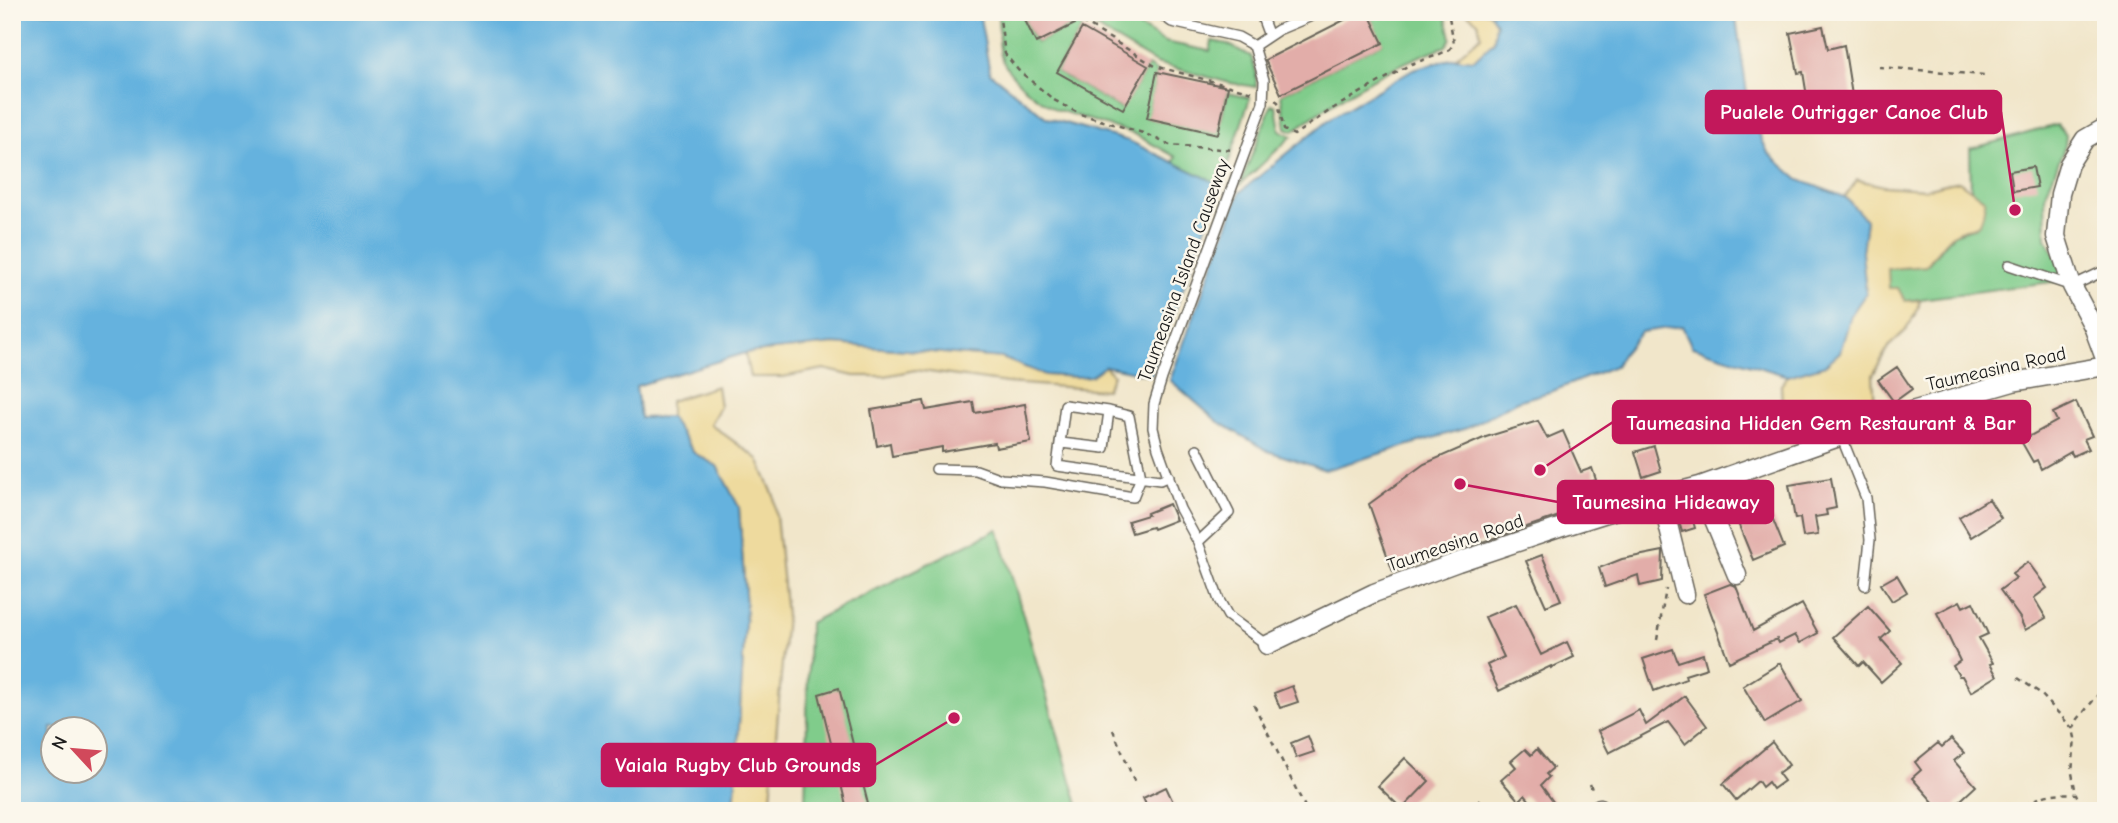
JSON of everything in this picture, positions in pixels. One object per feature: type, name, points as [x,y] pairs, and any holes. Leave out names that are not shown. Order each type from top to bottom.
[{"type":"street","points":[[2106,127],[2085,139],[2068,164],[2060,194],[2056,236],[2072,286],[2093,326],[2106,360]]},
{"type":"street","name":"Taumeasina Road","points":[[1267,645],[1374,593],[1458,562],[1661,496],[1700,486],[1915,410],[2013,382],[2106,366]]},
{"type":"street","points":[[1700,486],[1737,575]]},
{"type":"street","points":[[1661,496],[1685,594]]},
{"type":"street","points":[[1596,811],[1600,808],[1602,811]]},
{"type":"lane","points":[[1158,12],[1172,22],[1238,37],[1254,46],[1278,30],[1321,12]]},
{"type":"lane","points":[[1260,12],[1269,36]]},
{"type":"lane","name":"Taumeasina Island Causeway","points":[[1254,46],[1264,80],[1263,103],[1154,404],[1153,428],[1180,509],[1198,542],[1227,616],[1267,645]]},
{"type":"lane","points":[[2010,265],[2072,286],[2106,270]]},
{"type":"lane","points":[[936,469],[976,470],[1001,479],[1045,482],[1133,497],[1142,477],[1129,416],[1065,405],[1057,466],[1142,477],[1160,480],[1169,476]]},
{"type":"lane","points":[[1061,443],[1104,448],[1109,411]]},
{"type":"lane","points":[[1841,436],[1866,498],[1870,540],[1865,585]]},
{"type":"lane","points":[[1197,449],[1229,513],[1198,542]]},
{"type":"path","points":[[999,12],[1004,54],[1018,70],[1054,100],[1080,114],[1170,145],[1245,150]]},
{"type":"path","points":[[1079,12],[1083,22],[1155,66],[1263,95],[1278,102],[1284,130],[1294,135],[1332,109],[1411,64],[1450,49],[1454,43],[1448,12]]},
{"type":"path","points":[[1879,67],[1985,75]]},
{"type":"path","points":[[1657,640],[1666,588]]},
{"type":"path","points":[[2018,678],[2040,693],[2073,729],[2076,738],[2072,773],[2076,794],[2085,811]]},
{"type":"path","points":[[2073,729],[2106,685]]},
{"type":"path","points":[[1254,705],[1307,811]]},
{"type":"path","points":[[1112,730],[1135,783]]},
{"type":"path","points":[[2018,811],[2032,800],[2054,793],[2076,794]]},
{"type":"path","points":[[1479,800],[1489,811]]},
{"type":"green space","points":[[998,12],[1021,12],[1036,43],[1075,24],[1082,28],[1057,72],[1122,109],[1148,66],[1157,72],[1148,118],[1218,133],[1227,93],[1250,98],[1221,185],[1173,162],[1176,157],[1134,134],[1055,109],[1032,93],[1004,64],[999,40]]},
{"type":"green space","points":[[1082,12],[1130,12],[1127,19],[1165,42],[1210,51],[1212,41],[1227,44],[1251,56],[1256,72],[1256,87],[1230,83],[1156,63],[1085,21]]},
{"type":"green space","points":[[1368,12],[1445,12],[1451,38],[1446,46],[1366,82],[1293,131],[1286,128],[1281,94],[1382,43]]},
{"type":"green space","points":[[1272,104],[1276,106],[1280,130],[1292,136],[1240,185]]},
{"type":"green space","points":[[2057,125],[2066,135],[2065,146],[2045,196],[2046,238],[2066,280],[1905,301],[1888,288],[1888,269],[1926,266],[1954,234],[1976,227],[1985,200],[1971,190],[1970,149]]},
{"type":"green space","points":[[998,529],[1080,811],[805,811],[809,623]]},
{"type":"sand","points":[[1465,12],[1489,12],[1496,23],[1494,41],[1473,61],[1455,58],[1481,36],[1478,22]]},
{"type":"sand","points":[[1857,180],[1884,186],[1924,189],[1959,181],[1985,200],[1981,221],[1974,227],[1958,231],[1951,236],[1926,266],[1888,269],[1889,288],[1898,288],[1905,301],[1920,300],[1906,330],[1888,347],[1873,375],[1875,408],[1842,413],[1807,426],[1792,426],[1783,423],[1781,385],[1788,376],[1825,365],[1840,352],[1851,315],[1866,293],[1862,252],[1866,220],[1845,197]]},
{"type":"sand","points":[[834,344],[1002,358],[1045,375],[1077,377],[1105,366],[1113,375],[1106,390],[1007,383],[915,370],[885,376],[854,376],[824,369],[783,377],[750,377],[745,353]]},
{"type":"sand","points":[[717,386],[720,407],[710,424],[758,459],[774,496],[786,615],[768,811],[734,811],[746,607],[739,507],[717,466],[694,453],[670,417],[670,401]]},
{"type":"water","points":[[12,12],[979,12],[990,73],[1047,118],[1129,141],[1221,185],[1151,375],[1105,366],[1091,376],[1045,375],[1002,358],[834,344],[745,353],[636,386],[640,418],[670,417],[694,453],[717,466],[739,507],[746,607],[734,811],[12,811]]},
{"type":"water","points":[[1489,12],[1735,12],[1750,113],[1768,153],[1799,180],[1845,197],[1866,220],[1862,252],[1866,293],[1851,315],[1840,352],[1825,365],[1788,376],[1692,347],[1682,326],[1641,332],[1615,366],[1553,391],[1517,401],[1467,428],[1325,470],[1268,451],[1217,421],[1170,380],[1240,192],[1332,117],[1413,69],[1455,58],[1474,60],[1494,41],[1496,23]]},
{"type":"building","points":[[1021,12],[1070,12],[1075,24],[1036,43]]},
{"type":"building","points":[[1360,12],[1368,12],[1383,43],[1281,94],[1265,60]]},
{"type":"building","points":[[1823,26],[1828,49],[1844,45],[1855,114],[1811,121],[1803,72],[1798,73],[1790,33]]},
{"type":"building","points":[[1082,28],[1148,66],[1123,109],[1057,72]]},
{"type":"building","points":[[1157,72],[1228,87],[1218,134],[1147,118]]},
{"type":"building","points":[[2033,167],[2037,187],[2013,191],[2010,171]]},
{"type":"building","points":[[1897,367],[1912,389],[1894,402],[1878,380]]},
{"type":"building","points":[[924,401],[926,410],[973,402],[975,413],[1025,404],[1031,442],[996,448],[995,443],[942,452],[942,447],[892,456],[890,443],[877,446],[871,410]]},
{"type":"building","points":[[2076,402],[2092,436],[2084,439],[2089,449],[2073,456],[2071,452],[2041,469],[2037,460],[2033,462],[2021,441],[2057,421],[2053,413]]},
{"type":"building","points":[[1538,421],[1547,438],[1563,431],[1581,472],[1592,468],[1596,480],[1573,488],[1583,508],[1393,572],[1369,504],[1424,464],[1486,437]]},
{"type":"building","points":[[1654,446],[1661,471],[1643,477],[1635,452]]},
{"type":"building","points":[[1831,478],[1836,508],[1826,510],[1827,515],[1815,517],[1818,535],[1803,537],[1800,518],[1795,519],[1789,485]]},
{"type":"building","points":[[1757,480],[1784,547],[1753,560],[1728,492]]},
{"type":"building","points":[[1989,499],[2001,518],[1971,537],[1959,517]]},
{"type":"building","points":[[1169,504],[1176,520],[1153,529],[1152,527],[1132,533],[1128,521],[1148,515],[1147,513]]},
{"type":"building","points":[[1689,507],[1695,528],[1682,532],[1676,511]]},
{"type":"building","points":[[1663,551],[1662,581],[1640,586],[1638,575],[1605,587],[1599,568],[1622,559]]},
{"type":"building","points":[[1542,555],[1561,600],[1546,606],[1526,561]]},
{"type":"building","points":[[2028,562],[2047,588],[2034,598],[2046,618],[2025,630],[2020,618],[2000,590],[2016,578],[2012,574]]},
{"type":"building","points":[[1897,575],[1907,592],[1892,601],[1881,584]]},
{"type":"building","points":[[1730,584],[1736,586],[1753,631],[1802,604],[1818,633],[1800,643],[1795,635],[1779,643],[1777,639],[1729,662],[1704,594]]},
{"type":"building","points":[[1960,601],[1963,607],[1973,602],[1988,634],[1979,638],[1997,676],[1971,692],[1953,666],[1960,661],[1937,613]]},
{"type":"building","points":[[1516,604],[1541,655],[1567,642],[1574,657],[1499,691],[1487,665],[1504,657],[1485,617]]},
{"type":"building","points":[[1868,606],[1890,631],[1881,639],[1902,663],[1881,682],[1863,662],[1859,666],[1833,637]]},
{"type":"building","points":[[1673,649],[1678,662],[1703,654],[1707,668],[1685,675],[1686,679],[1654,691],[1643,659]]},
{"type":"building","points":[[1780,663],[1802,701],[1765,723],[1743,686]]},
{"type":"building","points":[[1292,686],[1298,702],[1280,708],[1274,693]]},
{"type":"building","points":[[839,688],[868,804],[847,809],[819,694]]},
{"type":"building","points":[[1685,696],[1707,726],[1685,744],[1668,722],[1609,753],[1598,731],[1639,710],[1646,725]]},
{"type":"building","points":[[1308,736],[1314,752],[1296,758],[1291,743]]},
{"type":"building","points":[[1951,739],[1964,753],[1954,761],[1976,786],[1949,811],[1941,811],[1912,778],[1921,770],[1915,762],[1938,743],[1942,747]]},
{"type":"building","points":[[1772,742],[1789,765],[1778,773],[1784,781],[1773,789],[1768,782],[1762,787],[1758,781],[1736,800],[1723,784]]},
{"type":"building","points":[[1525,749],[1531,755],[1537,749],[1553,768],[1546,774],[1549,777],[1541,785],[1554,803],[1544,811],[1538,811],[1525,795],[1519,801],[1501,780],[1516,767],[1511,761]]},
{"type":"building","points":[[1405,758],[1429,781],[1402,809],[1378,786]]},
{"type":"building","points":[[1166,787],[1174,804],[1160,811],[1149,811],[1143,798]]},
{"type":"place","name":"Pualele Outrigger Canoe Club","points":[[2015,210]]},
{"type":"place","name":"Taumeasina Hidden Gem Restaurant & Bar","points":[[1540,470]]},
{"type":"place","name":"Taumesina Hideaway","points":[[1460,484]]},
{"type":"place","name":"Vaiala Rugby Club Grounds","points":[[954,718]]}]
